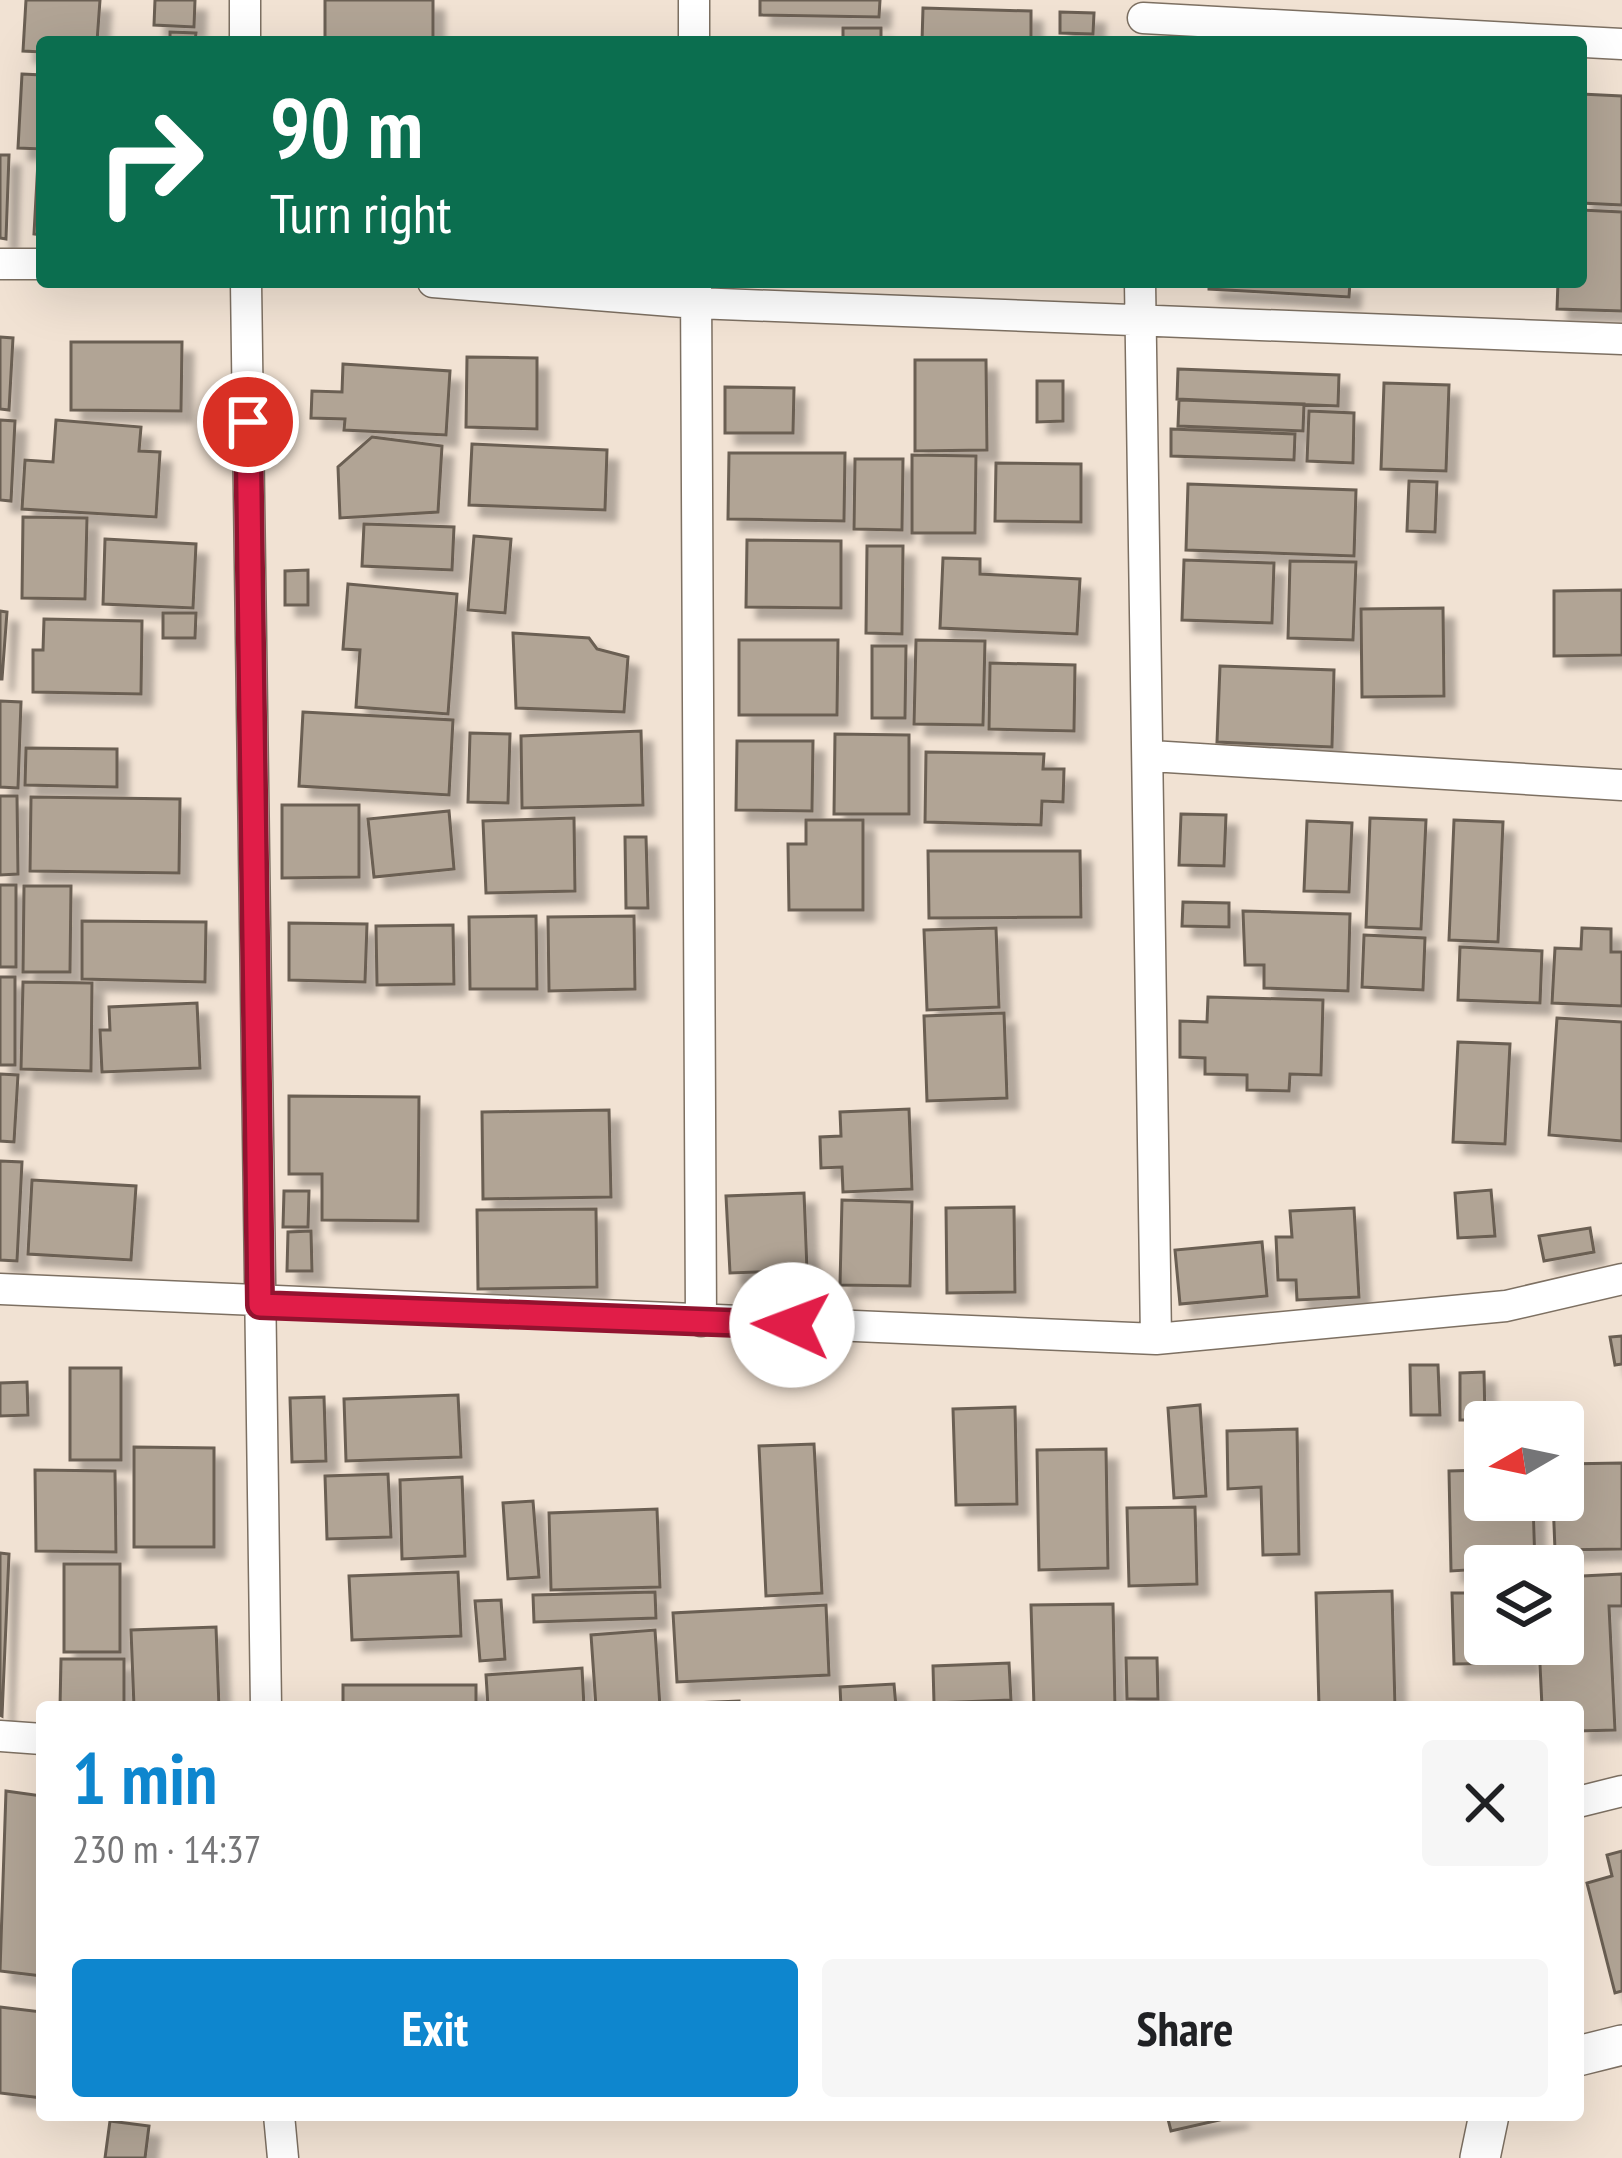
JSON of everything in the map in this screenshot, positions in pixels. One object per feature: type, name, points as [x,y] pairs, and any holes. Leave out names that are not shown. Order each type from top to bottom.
[{"type":"street","points":[[245,0],[245,36]]},
{"type":"street","points":[[694,0],[694,36]]},
{"type":"street","points":[[1142,20],[1462,36]]},
{"type":"street","points":[[1587,42],[1622,44]]},
{"type":"street","points":[[0,264],[36,264]]},
{"type":"street","points":[[246,288],[266,1701]]},
{"type":"street","points":[[576,288],[1139,320],[1622,339]]},
{"type":"street","points":[[1140,288],[1151,756],[1156,1339]]},
{"type":"street","points":[[696,293],[701,1322]]},
{"type":"street","points":[[1151,756],[1622,785]]},
{"type":"street","points":[[0,1289],[260,1305],[1156,1339],[1506,1306],[1622,1279]]},
{"type":"street","points":[[0,1736],[36,1738]]},
{"type":"street","points":[[1584,1800],[1622,1791]]},
{"type":"street","points":[[1584,2054],[1622,2045]]},
{"type":"street","points":[[280,2121],[283,2158]]},
{"type":"street","points":[[1480,2158],[1487,2121]]},
{"type":"building","points":[[26,0],[100,0],[97,36],[36,36],[36,52],[23,51]]},
{"type":"building","points":[[155,0],[195,0],[194,27],[154,25]]},
{"type":"building","points":[[325,0],[433,0],[433,36],[325,36]]},
{"type":"building","points":[[760,0],[880,0],[879,17],[760,15]]},
{"type":"building","points":[[923,8],[1031,11],[1031,36],[922,36]]},
{"type":"building","points":[[1060,12],[1094,13],[1093,34],[1060,33]]},
{"type":"building","points":[[843,28],[881,28],[881,36],[843,36]]},
{"type":"building","points":[[170,32],[196,33],[196,36],[170,36]]},
{"type":"building","points":[[22,74],[36,75],[36,149],[18,148]]},
{"type":"building","points":[[1587,94],[1622,96],[1622,205],[1587,203]]},
{"type":"building","points":[[0,155],[9,155],[6,239],[0,238]]},
{"type":"building","points":[[1587,210],[1622,212],[1622,311],[1557,309],[1558,288],[1587,288]]},
{"type":"building","points":[[1209,288],[1350,288],[1349,297]]},
{"type":"building","points":[[0,337],[13,338],[9,410],[0,409]]},
{"type":"building","points":[[71,342],[182,342],[181,411],[71,410]]},
{"type":"building","points":[[467,357],[537,358],[537,429],[466,427]]},
{"type":"building","points":[[915,360],[986,360],[987,450],[915,451]]},
{"type":"building","points":[[343,364],[450,371],[446,435],[344,430],[345,419],[311,418],[312,391],[342,392]]},
{"type":"building","points":[[1178,369],[1339,375],[1338,406],[1177,399]]},
{"type":"building","points":[[1037,381],[1063,381],[1063,421],[1037,422]]},
{"type":"building","points":[[1384,383],[1449,385],[1446,471],[1381,469]]},
{"type":"building","points":[[725,387],[794,388],[793,433],[725,433]]},
{"type":"building","points":[[1179,400],[1304,404],[1303,431],[1178,426]]},
{"type":"building","points":[[1309,411],[1354,413],[1353,463],[1307,461]]},
{"type":"building","points":[[0,420],[15,421],[11,501],[0,500]]},
{"type":"building","points":[[56,420],[141,427],[139,451],[160,452],[156,517],[22,509],[25,460],[53,462]]},
{"type":"building","points":[[1171,429],[1295,434],[1294,460],[1171,456]]},
{"type":"building","points":[[372,437],[442,446],[438,512],[340,518],[338,467]]},
{"type":"building","points":[[472,444],[607,450],[605,510],[469,505]]},
{"type":"building","points":[[729,453],[845,453],[844,521],[728,519]]},
{"type":"building","points":[[912,455],[976,456],[975,533],[912,533]]},
{"type":"building","points":[[855,459],[903,459],[902,530],[854,529]]},
{"type":"building","points":[[996,463],[1081,464],[1081,522],[995,521]]},
{"type":"building","points":[[1409,481],[1437,482],[1435,532],[1407,531]]},
{"type":"building","points":[[1188,484],[1356,490],[1354,556],[1186,550]]},
{"type":"building","points":[[23,517],[87,518],[85,599],[22,598]]},
{"type":"building","points":[[364,524],[454,527],[452,570],[362,566]]},
{"type":"building","points":[[474,536],[511,539],[505,613],[468,610]]},
{"type":"building","points":[[105,539],[196,544],[193,608],[103,604]]},
{"type":"building","points":[[747,540],[841,541],[841,608],[746,607]]},
{"type":"building","points":[[867,546],[903,546],[902,634],[866,633]]},
{"type":"building","points":[[943,558],[980,559],[980,574],[1080,579],[1077,634],[940,628]]},
{"type":"building","points":[[1184,560],[1274,563],[1272,623],[1182,620]]},
{"type":"building","points":[[1290,561],[1356,562],[1353,640],[1288,638]]},
{"type":"building","points":[[308,570],[308,605],[285,605],[285,571]]},
{"type":"building","points":[[348,584],[457,594],[448,714],[356,707],[360,650],[343,649]]},
{"type":"building","points":[[1622,590],[1622,655],[1554,656],[1554,591]]},
{"type":"building","points":[[1443,608],[1444,696],[1362,697],[1361,609]]},
{"type":"building","points":[[0,611],[7,612],[2,679],[0,679]]},
{"type":"building","points":[[163,613],[196,613],[195,638],[163,638]]},
{"type":"building","points":[[44,619],[142,621],[141,694],[33,692],[33,650],[43,650]]},
{"type":"building","points":[[513,633],[589,638],[597,649],[628,657],[624,712],[516,708]]},
{"type":"building","points":[[739,640],[838,640],[837,715],[739,715]]},
{"type":"building","points":[[916,640],[985,641],[983,725],[914,724]]},
{"type":"building","points":[[872,646],[906,646],[905,718],[872,718]]},
{"type":"building","points":[[990,663],[1075,665],[1074,731],[989,729]]},
{"type":"building","points":[[1220,666],[1334,670],[1332,747],[1217,742]]},
{"type":"building","points":[[0,701],[21,702],[18,788],[0,787]]},
{"type":"building","points":[[303,712],[453,720],[449,795],[299,786]]},
{"type":"building","points":[[641,731],[643,805],[522,808],[521,736]]},
{"type":"building","points":[[470,733],[510,734],[508,803],[468,802]]},
{"type":"building","points":[[835,734],[909,735],[909,814],[834,814]]},
{"type":"building","points":[[737,741],[813,741],[812,811],[736,810]]},
{"type":"building","points":[[26,748],[117,749],[117,787],[25,785]]},
{"type":"building","points":[[926,752],[1044,754],[1043,769],[1064,769],[1063,802],[1042,801],[1041,825],[925,822]]},
{"type":"building","points":[[0,796],[17,796],[18,874],[0,875]]},
{"type":"building","points":[[31,797],[180,799],[179,873],[30,871]]},
{"type":"building","points":[[282,805],[359,805],[359,877],[282,878]]},
{"type":"building","points":[[449,811],[454,869],[374,877],[368,819]]},
{"type":"building","points":[[1181,814],[1226,815],[1224,866],[1179,865]]},
{"type":"building","points":[[574,818],[575,891],[486,893],[483,821]]},
{"type":"building","points":[[1370,818],[1426,820],[1421,929],[1366,927]]},
{"type":"building","points":[[806,820],[863,820],[863,910],[789,910],[788,844],[806,844]]},
{"type":"building","points":[[1454,820],[1503,822],[1498,942],[1449,940]]},
{"type":"building","points":[[1307,821],[1352,823],[1349,892],[1304,891]]},
{"type":"building","points":[[625,837],[646,837],[648,908],[626,908]]},
{"type":"building","points":[[928,851],[1080,851],[1081,917],[929,918]]},
{"type":"building","points":[[0,885],[16,885],[16,967],[0,967]]},
{"type":"building","points":[[24,886],[71,886],[70,972],[23,972]]},
{"type":"building","points":[[1183,902],[1229,903],[1229,927],[1182,926]]},
{"type":"building","points":[[1243,911],[1350,914],[1348,991],[1264,988],[1264,965],[1245,965]]},
{"type":"building","points":[[536,916],[537,989],[470,989],[469,917]]},
{"type":"building","points":[[634,916],[635,989],[549,991],[548,917]]},
{"type":"building","points":[[82,921],[206,922],[205,982],[82,979]]},
{"type":"building","points":[[289,923],[367,924],[365,982],[289,980]]},
{"type":"building","points":[[453,925],[454,984],[377,985],[376,926]]},
{"type":"building","points":[[996,928],[999,1007],[927,1010],[924,930]]},
{"type":"building","points":[[1582,928],[1611,929],[1611,952],[1622,952],[1622,1006],[1552,1003],[1555,948],[1581,949]]},
{"type":"building","points":[[1364,935],[1425,938],[1423,990],[1362,987]]},
{"type":"building","points":[[1460,947],[1542,951],[1540,1003],[1458,1000]]},
{"type":"building","points":[[0,977],[15,977],[15,1065],[0,1065]]},
{"type":"building","points":[[23,982],[92,983],[91,1071],[21,1069]]},
{"type":"building","points":[[1208,997],[1323,1000],[1321,1075],[1290,1074],[1289,1091],[1247,1090],[1247,1075],[1205,1074],[1205,1058],[1180,1057],[1180,1021],[1207,1022]]},
{"type":"building","points":[[197,1003],[200,1068],[102,1072],[100,1030],[110,1030],[109,1007]]},
{"type":"building","points":[[1004,1013],[1007,1098],[927,1101],[924,1016]]},
{"type":"building","points":[[1557,1018],[1622,1022],[1622,1141],[1549,1135]]},
{"type":"building","points":[[1458,1042],[1510,1044],[1505,1144],[1453,1142]]},
{"type":"building","points":[[0,1074],[18,1075],[14,1142],[0,1141]]},
{"type":"building","points":[[289,1096],[419,1097],[418,1221],[322,1220],[322,1174],[289,1174]]},
{"type":"building","points":[[909,1109],[912,1189],[843,1192],[842,1167],[821,1168],[820,1137],[841,1136],[840,1112]]},
{"type":"building","points":[[609,1110],[611,1197],[483,1199],[482,1112]]},
{"type":"building","points":[[0,1161],[22,1162],[17,1261],[0,1260]]},
{"type":"building","points":[[32,1180],[136,1186],[131,1260],[28,1254]]},
{"type":"building","points":[[1491,1190],[1495,1236],[1458,1238],[1455,1193]]},
{"type":"building","points":[[284,1191],[309,1191],[308,1227],[283,1227]]},
{"type":"building","points":[[804,1193],[807,1270],[730,1273],[726,1196]]},
{"type":"building","points":[[842,1200],[912,1202],[910,1286],[840,1285]]},
{"type":"building","points":[[1014,1207],[1015,1292],[947,1293],[946,1208]]},
{"type":"building","points":[[1354,1208],[1359,1297],[1297,1300],[1296,1280],[1278,1280],[1276,1237],[1292,1237],[1290,1211]]},
{"type":"building","points":[[596,1209],[597,1287],[478,1289],[477,1210]]},
{"type":"building","points":[[1590,1228],[1594,1252],[1544,1261],[1539,1236]]},
{"type":"building","points":[[311,1231],[312,1271],[287,1271],[288,1232]]},
{"type":"building","points":[[1262,1242],[1267,1296],[1180,1304],[1175,1250]]},
{"type":"building","points":[[1622,1336],[1622,1364],[1615,1365],[1610,1337]]},
{"type":"building","points":[[1410,1365],[1438,1365],[1440,1415],[1411,1415]]},
{"type":"building","points":[[70,1368],[121,1368],[121,1460],[70,1460]]},
{"type":"building","points":[[1484,1372],[1485,1401],[1464,1401],[1464,1420],[1460,1420],[1460,1373]]},
{"type":"building","points":[[27,1382],[28,1415],[0,1416],[0,1383]]},
{"type":"building","points":[[458,1395],[461,1457],[346,1461],[344,1399]]},
{"type":"building","points":[[324,1397],[326,1461],[292,1462],[290,1398]]},
{"type":"building","points":[[1200,1405],[1206,1496],[1174,1498],[1168,1408]]},
{"type":"building","points":[[1015,1407],[1017,1504],[956,1505],[953,1409]]},
{"type":"building","points":[[1297,1429],[1299,1554],[1263,1555],[1261,1487],[1228,1489],[1227,1431]]},
{"type":"building","points":[[814,1444],[822,1593],[766,1596],[759,1446]]},
{"type":"building","points":[[134,1447],[214,1448],[214,1547],[134,1547]]},
{"type":"building","points":[[1106,1449],[1108,1568],[1039,1570],[1037,1450]]},
{"type":"building","points":[[1622,1463],[1622,1549],[1555,1545],[1554,1521],[1584,1521],[1584,1464]]},
{"type":"building","points":[[35,1470],[115,1471],[116,1552],[36,1551]]},
{"type":"building","points":[[1449,1471],[1464,1471],[1464,1521],[1534,1521],[1534,1545],[1464,1545],[1464,1570],[1451,1571]]},
{"type":"building","points":[[388,1474],[391,1537],[327,1539],[325,1476]]},
{"type":"building","points":[[462,1477],[465,1556],[402,1559],[400,1480]]},
{"type":"building","points":[[533,1501],[539,1577],[508,1579],[503,1503]]},
{"type":"building","points":[[1195,1507],[1197,1584],[1129,1586],[1127,1508]]},
{"type":"building","points":[[657,1509],[660,1587],[551,1590],[549,1513]]},
{"type":"building","points":[[0,1553],[9,1554],[2,1716],[0,1715]]},
{"type":"building","points":[[64,1564],[120,1564],[120,1652],[64,1652]]},
{"type":"building","points":[[458,1572],[461,1636],[352,1640],[349,1576]]},
{"type":"building","points":[[1622,1574],[1622,1606],[1609,1606],[1615,1730],[1584,1731],[1584,1701],[1542,1701],[1540,1665],[1584,1665],[1584,1576]]},
{"type":"building","points":[[1392,1591],[1395,1701],[1319,1701],[1316,1593]]},
{"type":"building","points":[[655,1592],[656,1618],[534,1622],[533,1595]]},
{"type":"building","points":[[1452,1593],[1464,1593],[1464,1664],[1454,1664]]},
{"type":"building","points":[[501,1600],[505,1659],[480,1661],[475,1601]]},
{"type":"building","points":[[1113,1604],[1115,1701],[1034,1701],[1031,1605]]},
{"type":"building","points":[[826,1605],[829,1675],[677,1682],[673,1613]]},
{"type":"building","points":[[216,1627],[219,1701],[134,1701],[131,1630]]},
{"type":"building","points":[[655,1630],[660,1701],[596,1701],[591,1635]]},
{"type":"building","points":[[1126,1658],[1157,1658],[1158,1699],[1127,1699]]},
{"type":"building","points":[[61,1659],[124,1659],[124,1701],[60,1701]]},
{"type":"building","points":[[1009,1663],[1011,1700],[934,1701],[933,1666]]},
{"type":"building","points":[[582,1668],[584,1701],[488,1701],[486,1675]]},
{"type":"building","points":[[894,1684],[895,1701],[841,1701],[840,1687]]},
{"type":"building","points":[[343,1685],[476,1685],[476,1701],[343,1701]]},
{"type":"building","points":[[6,1791],[36,1795],[36,1975],[0,1971]]},
{"type":"building","points":[[1622,1851],[1622,1991],[1615,1993],[1587,1883],[1612,1876],[1607,1855]]},
{"type":"building","points":[[0,2007],[36,2011],[36,2097],[0,2093]]},
{"type":"building","points":[[110,2121],[149,2126],[145,2158],[105,2158]]},
{"type":"building","points":[[1168,2121],[1215,2121],[1171,2131]]},
{"type":"route","points":[[248,422],[260,1305],[792,1325]]}]
